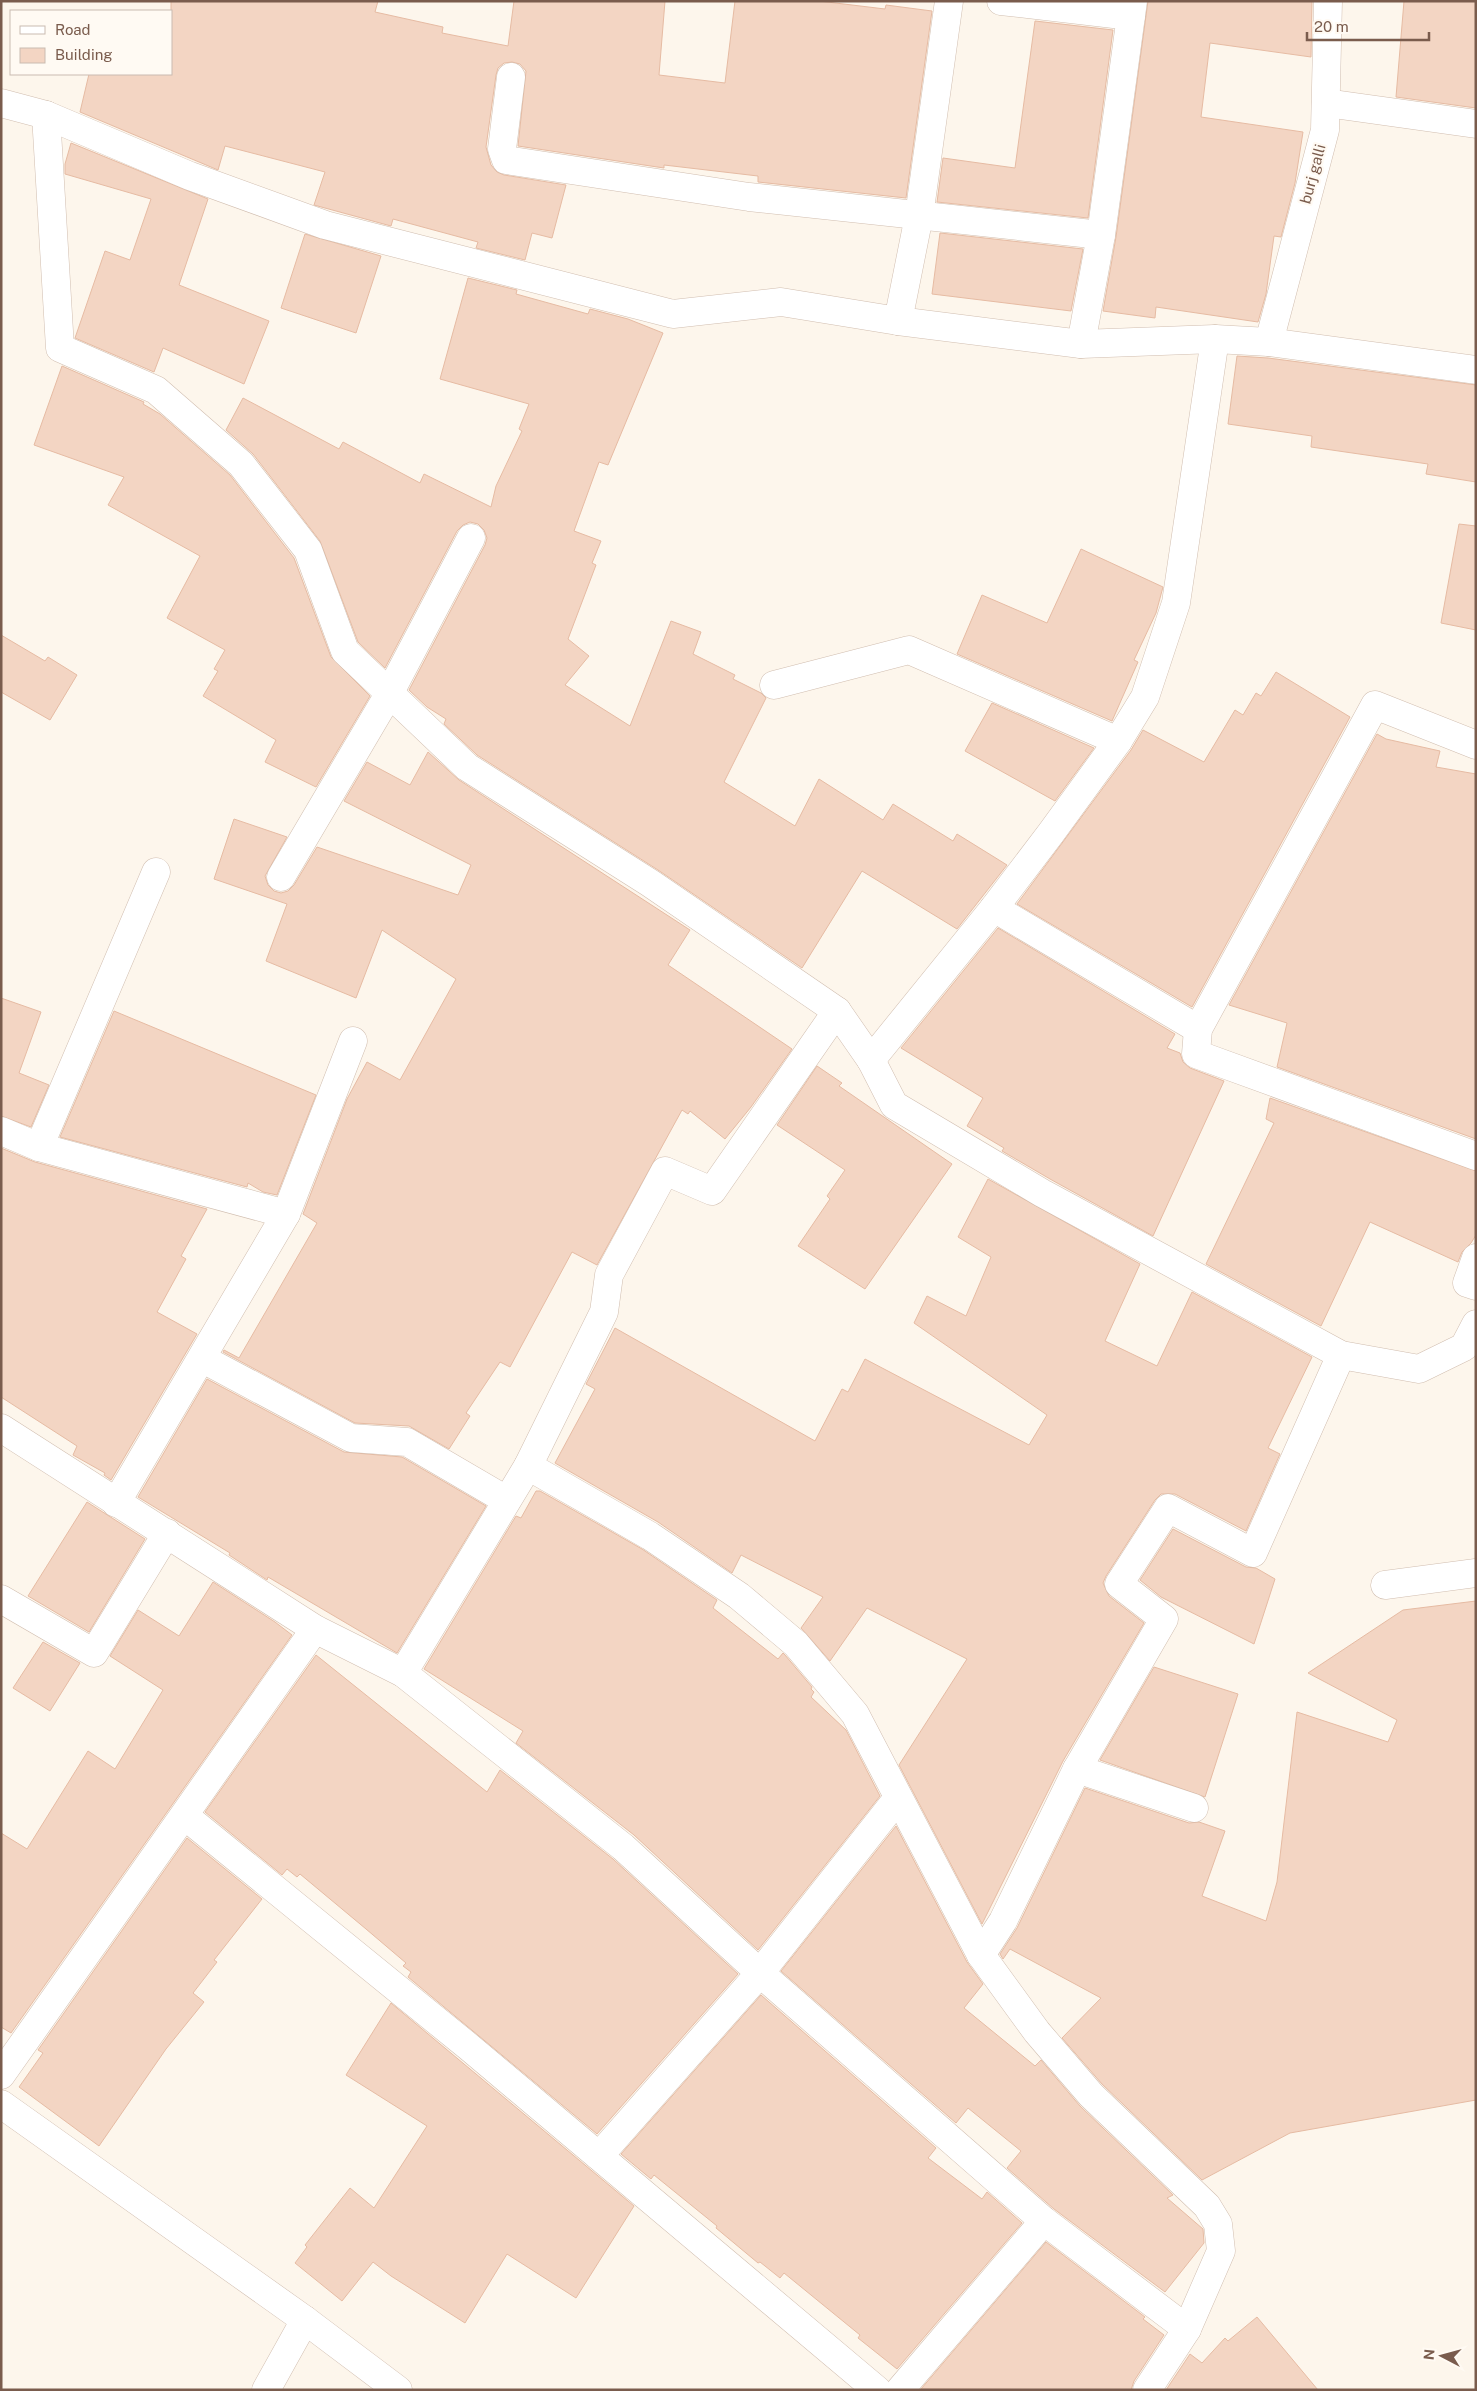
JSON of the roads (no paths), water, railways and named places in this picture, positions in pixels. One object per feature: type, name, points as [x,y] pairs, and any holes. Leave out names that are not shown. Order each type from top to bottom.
[{"type":"street","points":[[898,321],[919,216],[950,1]]},
{"type":"street","points":[[1001,1],[1132,9],[1101,235],[1081,344]]},
{"type":"street","name":"burj galli","points":[[1269,342],[1325,130],[1328,1]]},
{"type":"street","points":[[511,77],[502,149],[506,160],[749,197],[1101,235]]},
{"type":"street","points":[[1,103],[46,115],[190,176],[325,225],[673,314],[781,302],[898,321],[1081,344],[1215,339],[1269,342],[1476,370]]},
{"type":"street","points":[[1326,103],[1476,124]]},
{"type":"street","points":[[46,115],[60,348],[156,390],[241,464],[308,550],[345,651],[467,768],[650,883],[837,1011],[871,1060],[894,1105],[1042,1193],[1341,1355],[1419,1369],[1464,1347],[1476,1324]]},
{"type":"street","points":[[871,1060],[994,908],[1118,740],[1146,698],[1176,603],[1215,339]]},
{"type":"street","points":[[281,877],[389,694],[471,538]]},
{"type":"street","points":[[774,685],[909,650],[1118,740]]},
{"type":"street","points":[[1476,745],[1375,704],[1198,1029],[1196,1054],[1476,1156]]},
{"type":"street","points":[[39,1147],[156,872]]},
{"type":"street","points":[[994,908],[1198,1029]]},
{"type":"street","points":[[403,1674],[528,1466],[604,1312],[609,1274],[665,1171],[712,1191],[837,1011]]},
{"type":"street","points":[[116,1503],[203,1359],[286,1214],[353,1041]]},
{"type":"street","points":[[1,1131],[39,1147],[286,1214]]},
{"type":"street","points":[[1476,1258],[1467,1283],[1476,1286]]},
{"type":"street","points":[[981,1955],[1002,1921],[1077,1769],[1164,1619],[1119,1584],[1168,1508],[1253,1553],[1341,1355]]},
{"type":"street","points":[[203,1359],[351,1438],[408,1442],[506,1500]]},
{"type":"street","points":[[1,1428],[315,1629],[403,1674],[623,1847],[760,1973],[1044,2221],[1187,2329]]},
{"type":"street","points":[[528,1466],[650,1536],[739,1596],[796,1644],[855,1714],[981,1955],[1037,2032],[1091,2095],[1207,2206],[1218,2224],[1221,2251],[1187,2329],[1146,2390]]},
{"type":"street","points":[[1,1599],[94,1653],[167,1533]]},
{"type":"street","points":[[1386,1586],[1476,1573]]},
{"type":"street","points":[[1,2076],[315,1629]]},
{"type":"street","points":[[1077,1769],[1194,1808]]},
{"type":"street","points":[[599,2156],[760,1973],[898,1798]]},
{"type":"street","points":[[185,1816],[599,2156],[877,2390]]},
{"type":"street","points":[[1,2104],[305,2320],[398,2390]]},
{"type":"street","points":[[900,2390],[1044,2221]]},
{"type":"street","points":[[266,2390],[305,2320]]}]
